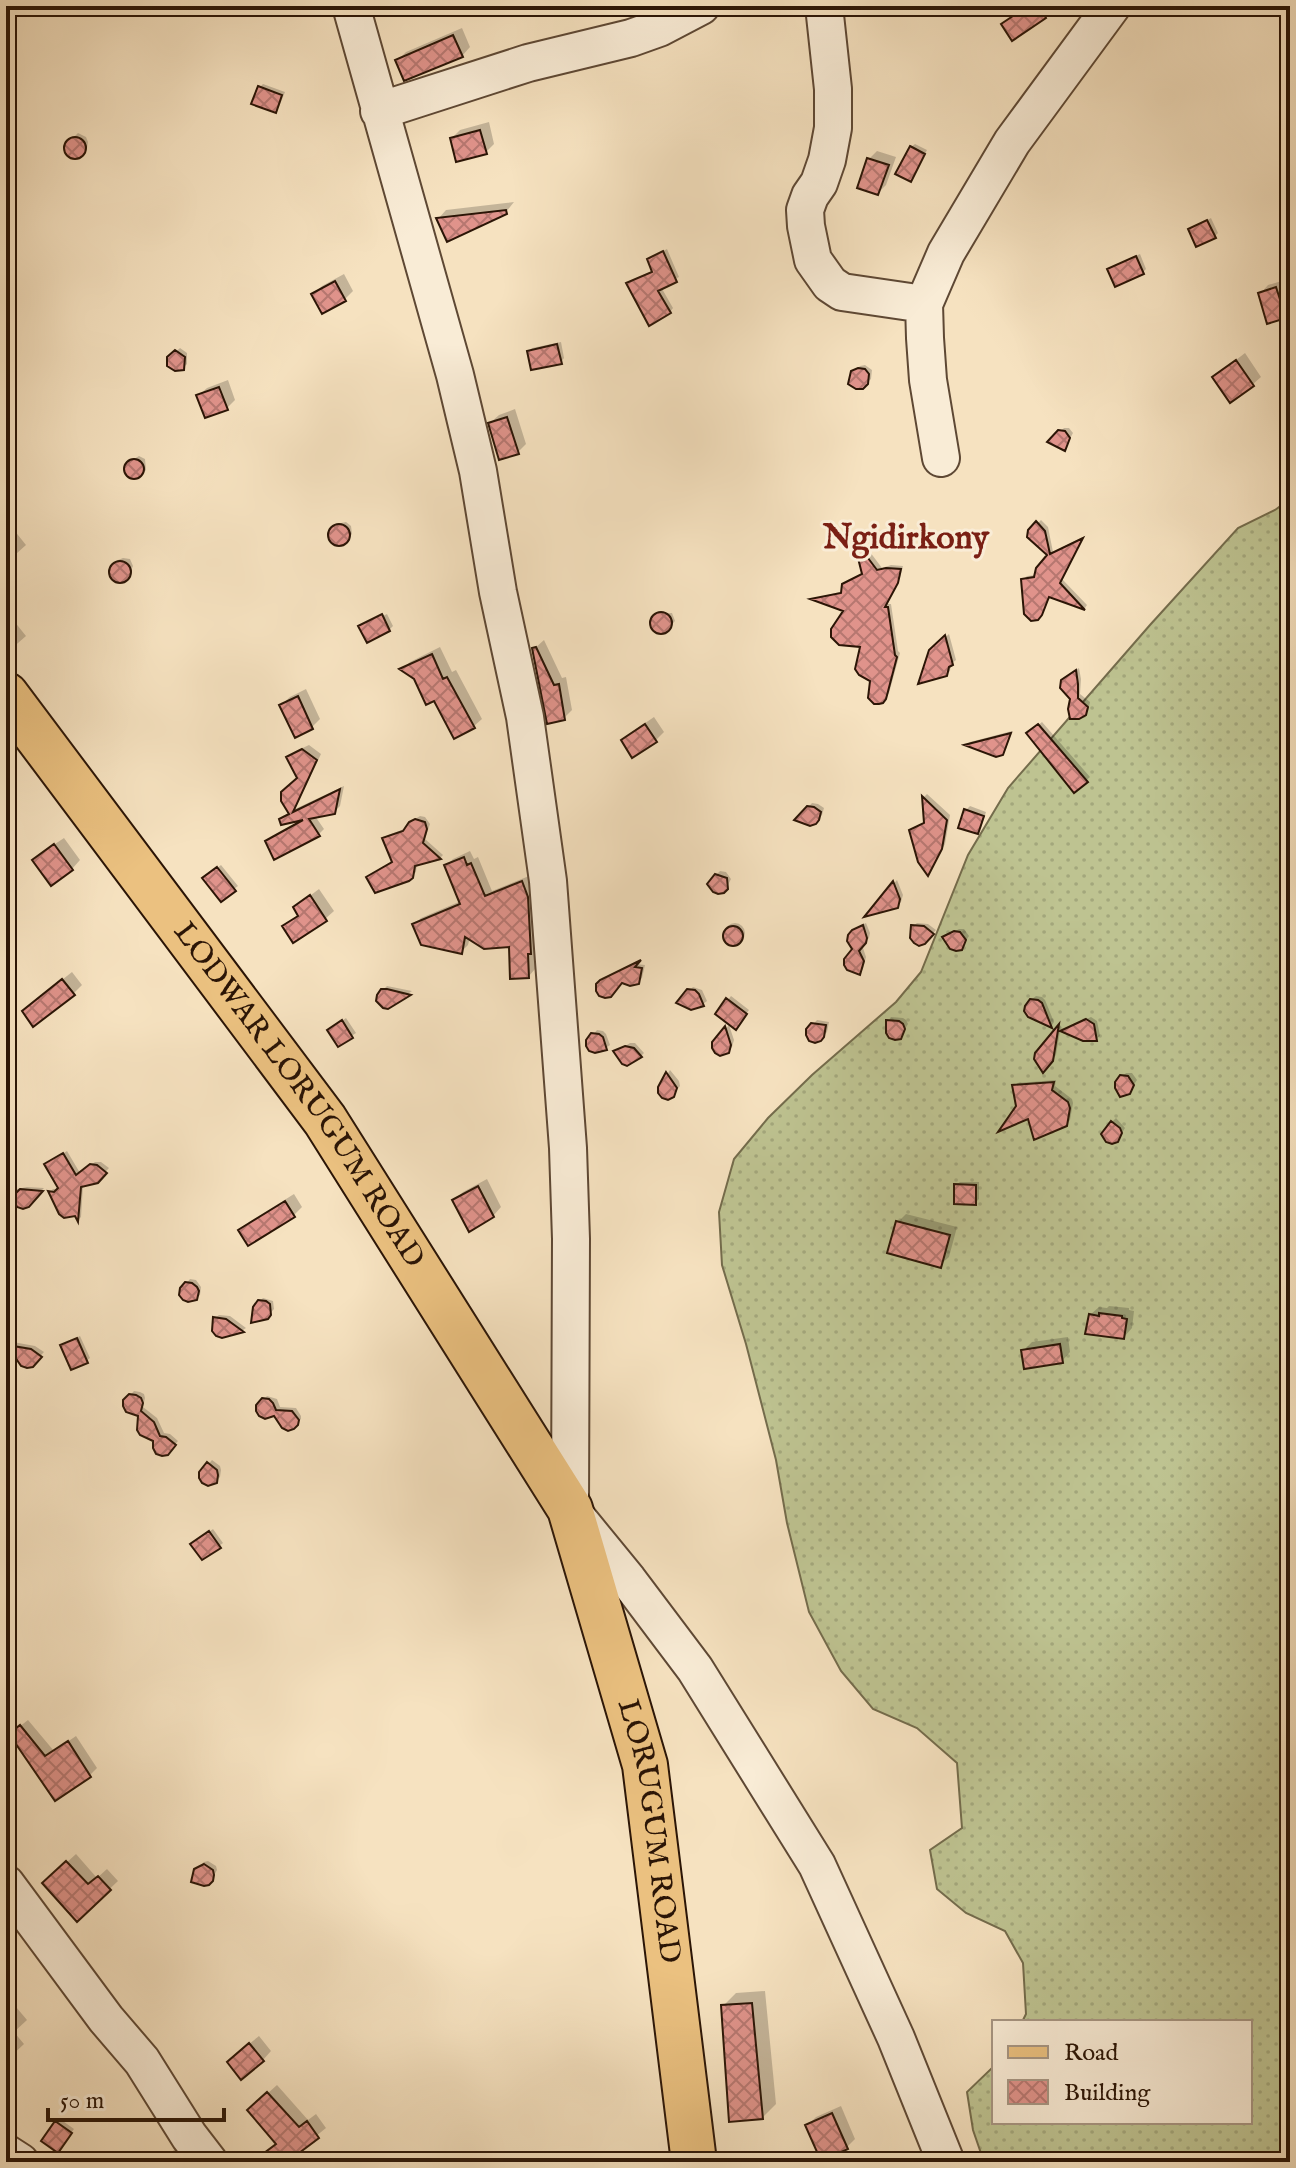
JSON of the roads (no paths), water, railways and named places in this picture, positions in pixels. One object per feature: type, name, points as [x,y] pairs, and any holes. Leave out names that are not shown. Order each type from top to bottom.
[{"type":"main road","name":"LODWAR LORUGUM ROAD","points":[[6,695],[325,1120],[570,1509]]},
{"type":"main road","name":"LORUGUM ROAD","points":[[570,1509],[645,1765],[694,2162]]},
{"type":"street","points":[[351,6],[455,375],[478,471],[498,592],[525,717],[548,881],[566,1117],[571,1239],[570,1509],[695,1669],[817,1865],[896,2038],[946,2162]]},
{"type":"street","points":[[379,111],[528,63],[631,38],[659,28],[701,6]]},
{"type":"street","points":[[824,6],[833,89],[833,128],[827,160],[805,210],[813,260],[830,284],[842,292],[924,304]]},
{"type":"street","points":[[941,458],[928,380],[924,304],[946,253],[1012,142],[1112,6]]},
{"type":"street","points":[[6,1884],[106,2019],[142,2061],[209,2162]]},
{"type":"street","points":[[6,2153],[20,2162]]},
{"type":"district","name":"Ngidirkony","points":[[906,538]]}]
